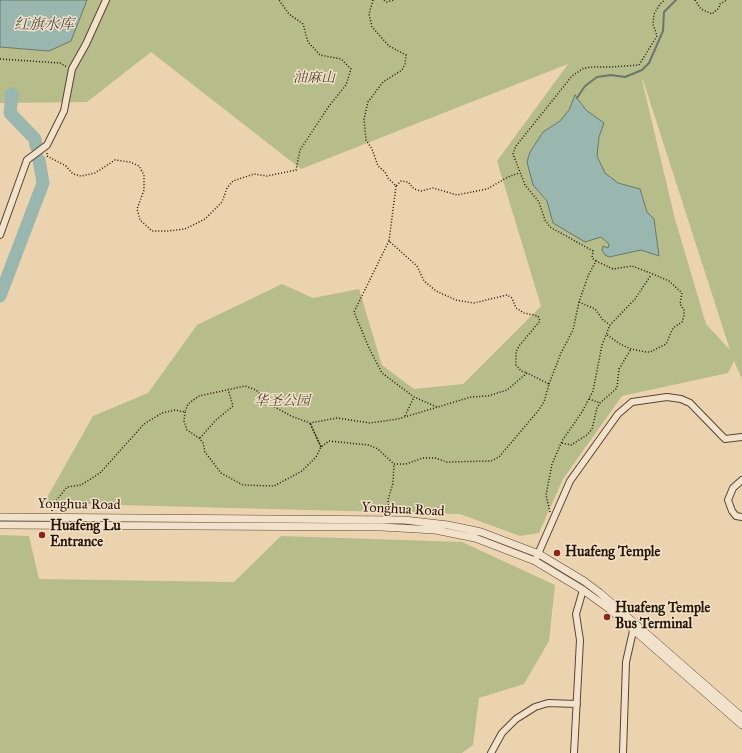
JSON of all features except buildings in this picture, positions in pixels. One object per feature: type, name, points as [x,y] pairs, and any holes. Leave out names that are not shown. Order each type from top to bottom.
[{"type":"street","points":[[0,235],[28,160],[47,145],[64,111],[72,69],[86,44],[106,0]]},
{"type":"street","points":[[535,561],[570,481],[618,414],[632,402],[667,397],[681,399],[690,403],[725,439],[742,437]]},
{"type":"street","points":[[742,480],[729,494],[728,500],[732,511],[736,516],[742,517]]},
{"type":"street","name":"Yonghua Road","points":[[0,517],[390,520],[427,522],[465,528],[500,538],[539,554],[600,592],[742,717]]},
{"type":"street","name":"Yonghua Road","points":[[0,526],[381,527],[435,530],[475,538],[535,561],[583,590],[612,611],[742,725]]},
{"type":"street","points":[[574,753],[580,640],[576,614],[583,590]]},
{"type":"street","points":[[623,753],[626,662],[633,631]]},
{"type":"street","points":[[491,753],[502,733],[516,719],[535,707],[548,703],[577,704]]},
{"type":"path","points":[[47,145],[47,156],[66,166],[74,174],[81,176],[95,173],[115,160],[130,162],[138,166],[144,175],[144,190],[138,208],[140,220],[152,231],[168,232],[185,229],[205,219],[222,202],[227,188],[233,181],[254,174],[267,176],[296,170],[300,150],[329,106],[346,85],[351,69],[341,59],[320,55],[308,42],[303,24],[289,14],[279,0]]},
{"type":"path","points":[[373,0],[369,14],[372,26],[389,46],[406,56],[405,64],[402,70],[383,82],[368,102],[364,119],[366,140],[372,149],[378,166],[396,186]]},
{"type":"path","points":[[384,0],[387,2],[394,0]]},
{"type":"path","points":[[606,334],[620,344],[631,349],[650,352],[666,344],[673,328],[682,322],[684,316],[684,310],[680,304],[682,293],[669,281],[632,266],[613,269],[596,261],[592,258],[593,251],[550,227],[545,220],[539,202],[525,185],[513,154],[516,146],[565,82],[584,68],[639,65],[657,36],[653,24],[654,14],[660,4],[665,0]]},
{"type":"path","points":[[695,0],[701,9],[712,14],[727,0]]},
{"type":"path","points":[[0,59],[60,63],[72,69]]},
{"type":"path","points":[[437,407],[414,397],[382,373],[369,348],[354,312],[389,241],[396,186],[401,181],[408,182],[414,189],[421,191],[433,188],[457,195],[487,189],[508,177],[520,173]]},
{"type":"path","points":[[389,241],[417,266],[424,281],[436,291],[456,300],[474,303],[507,295],[512,298],[516,308],[538,316],[540,321],[516,352],[516,365],[521,370],[549,384]]},
{"type":"path","points":[[527,372],[507,390],[488,396],[471,397],[404,417],[370,423],[337,418],[310,423],[291,416],[279,409],[256,390],[245,386],[200,396],[188,404],[184,420],[187,430],[199,438],[203,443],[205,452],[210,461],[232,481],[243,485],[274,486],[289,479],[310,465],[321,447],[328,441],[369,445],[378,449],[394,464],[406,464],[423,458],[435,458],[447,462],[491,461],[499,457],[544,402],[561,353],[573,330],[579,302],[588,276],[596,261]]},
{"type":"path","points":[[552,521],[546,495],[552,464],[562,443],[589,399],[596,376],[602,345],[610,325],[635,298],[652,275]]},
{"type":"path","points":[[579,302],[595,309],[602,320],[610,325]]},
{"type":"path","points":[[562,443],[571,445],[587,435],[592,429],[600,403],[616,388],[619,370],[631,349]]},
{"type":"path","points":[[199,438],[216,420],[233,406],[228,390]]},
{"type":"path","points":[[404,417],[414,397]]},
{"type":"path","points":[[589,399],[600,403]]},
{"type":"path","points":[[53,517],[52,506],[67,488],[81,485],[100,473],[144,424],[162,413],[175,410],[185,412]]},
{"type":"path","points":[[310,423],[321,447]]},
{"type":"path","points":[[390,520],[388,500],[393,483],[394,464]]},
{"type":"green space","name":"华圣公园","points":[[87,0],[742,0],[742,379],[734,361],[728,373],[622,396],[563,479],[539,533],[520,536],[460,514],[44,503],[93,416],[148,393],[197,325],[282,284],[313,298],[359,289],[382,365],[414,389],[463,384],[541,306],[497,161],[568,64],[301,169],[151,52],[87,102],[0,103],[0,47],[49,51],[71,41]],"holes":[[[643,80],[730,350],[706,324],[675,219]]]},
{"type":"green space","points":[[0,535],[29,536],[39,579],[234,582],[281,536],[462,542],[555,585],[549,641],[524,684],[479,698],[473,745],[462,753],[0,753]]},
{"type":"water","name":"红旗水库","points":[[0,0],[87,0],[71,41],[49,51],[0,47]]},
{"type":"water","points":[[575,95],[586,110],[604,123],[599,137],[597,156],[605,173],[618,183],[640,189],[647,212],[654,219],[659,256],[641,250],[609,257],[605,255],[602,250],[603,246],[608,248],[609,244],[601,237],[585,242],[553,223],[547,201],[533,185],[527,162],[530,152],[543,132],[560,121],[569,110]]},
{"type":"waterway","points":[[577,98],[585,86],[597,77],[611,75],[625,77],[642,70],[649,63],[663,31],[664,12],[676,0]]},
{"type":"waterway","points":[[12,94],[10,113],[35,139],[36,146]]},
{"type":"waterway","points":[[0,296],[43,183],[39,160]]},
{"type":"place","name":"Huafeng Lu Entrance","points":[[42,535]]},
{"type":"place","name":"Huafeng Temple","points":[[557,553]]},
{"type":"place","name":"Huafeng Temple Bus Terminal","points":[[607,617]]},
{"type":"park label","name":"油麻山","points":[[314,79]]}]
